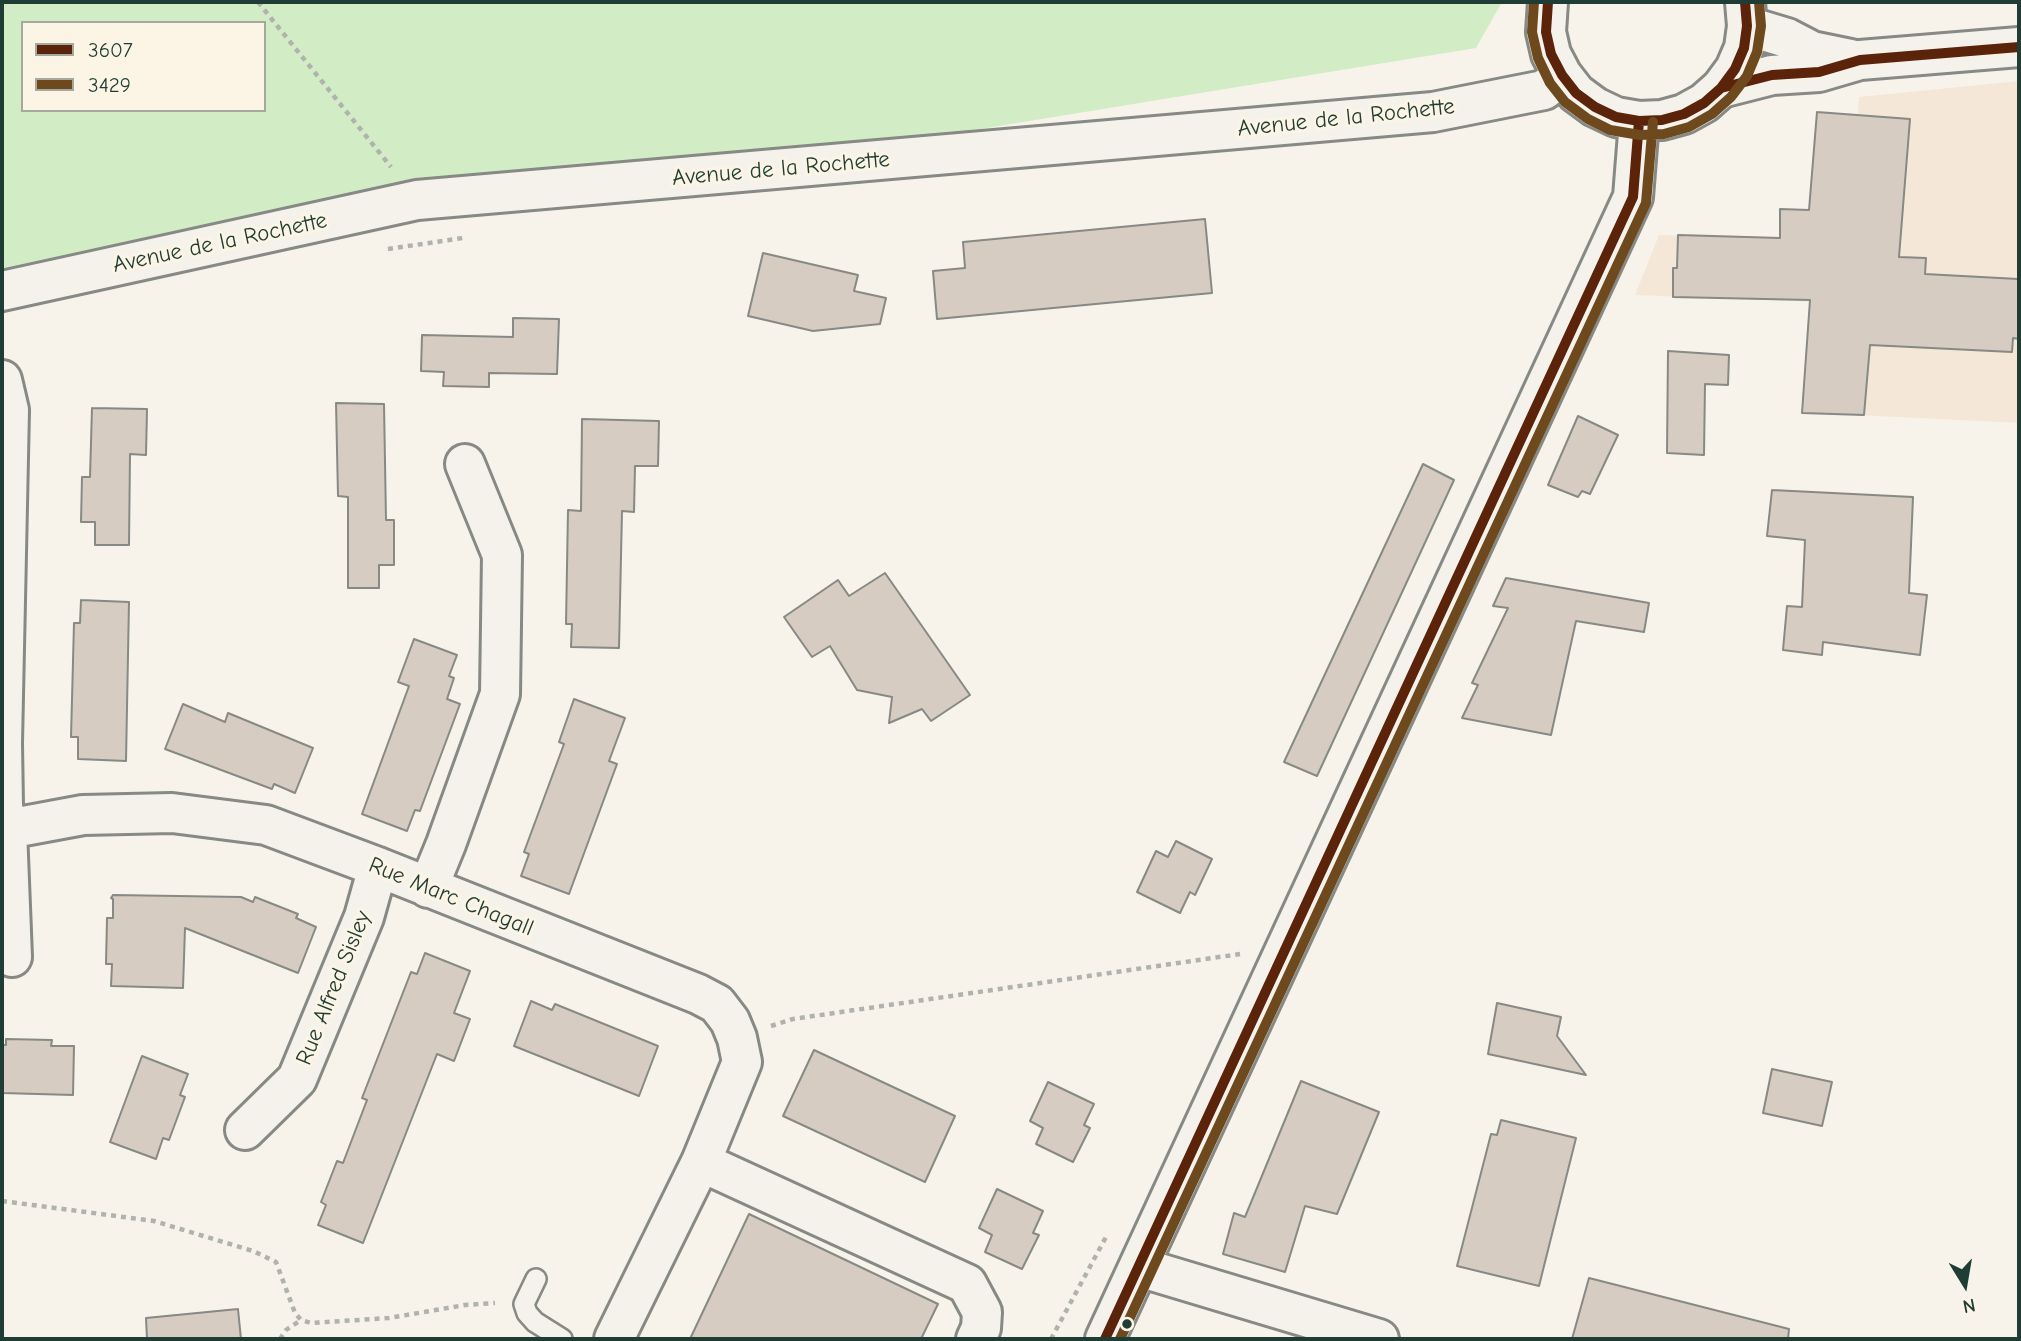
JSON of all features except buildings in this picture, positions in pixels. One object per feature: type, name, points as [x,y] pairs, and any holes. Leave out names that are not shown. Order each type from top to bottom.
[{"type":"street","points":[[1548,2],[1546,32],[1551,54],[1562,75],[1576,93],[1595,107],[1616,117],[1639,121],[1662,120],[1684,114],[1704,103],[1721,88],[1735,69],[1744,48],[1746,14],[1812,51],[1860,60]]},
{"type":"street","points":[[1721,88],[1772,75],[1819,72],[1860,60],[2019,47]]},
{"type":"street","name":"Avenue de la Rochette","points":[[2,291],[417,200],[1433,113],[1544,90],[1562,75]]},
{"type":"street","points":[[1105,1339],[1633,197],[1639,121]]},
{"type":"street","points":[[2,380],[9,410],[2,743],[12,957]]},
{"type":"street","points":[[428,888],[500,694],[502,555],[465,464]]},
{"type":"street","name":"Rue Marc Chagall","points":[[4,830],[83,815],[172,813],[266,825],[698,994],[717,1004],[730,1021],[737,1038],[741,1062],[701,1162],[614,1339]]},
{"type":"street","name":"Rue Alfred Sisley","points":[[245,1130],[297,1079],[364,917],[378,867]]},
{"type":"street","points":[[701,1162],[967,1284],[982,1312],[981,1328],[976,1339]]},
{"type":"street","points":[[1139,1267],[1379,1339]]},
{"type":"lane","points":[[536,1279],[524,1304],[527,1313],[535,1322],[562,1339]]},
{"type":"path","points":[[258,2],[417,200]]},
{"type":"path","points":[[737,1038],[793,1019],[1248,953]]},
{"type":"path","points":[[2,1201],[154,1221],[253,1251],[276,1262],[295,1313],[301,1320],[311,1323],[388,1318],[465,1305],[524,1304]]},
{"type":"path","points":[[280,1339],[286,1330],[301,1320]]},
{"type":"shaded area","points":[[2019,81],[2019,423],[1836,414],[1843,303],[1635,295],[1659,235],[1848,240],[1859,97]]},
{"type":"green space","points":[[2,2],[1502,2],[1476,48],[2,289]]},
{"type":"transit line","name":"3429","points":[[1534,2],[1532,32],[1538,58],[1550,83],[1565,102],[1588,119],[1610,130],[1640,135],[1664,134],[1689,127],[1712,114],[1731,97],[1747,76],[1757,52],[1761,26],[1759,2]]},
{"type":"transit line","name":"3607","points":[[1548,2],[1546,32],[1551,54],[1562,75],[1576,93],[1595,107],[1616,117],[1639,121],[1662,120],[1684,114],[1704,103],[1721,88],[1735,69],[1744,48],[1747,26],[1745,2]]},
{"type":"transit line","name":"3607","points":[[1721,88],[1772,75],[1819,72],[1860,60],[2019,47]]},
{"type":"transit line","name":"3607","points":[[1105,1339],[1633,197],[1639,121]]},
{"type":"transit line","name":"3429","points":[[1120,1339],[1646,203],[1653,122]]}]
